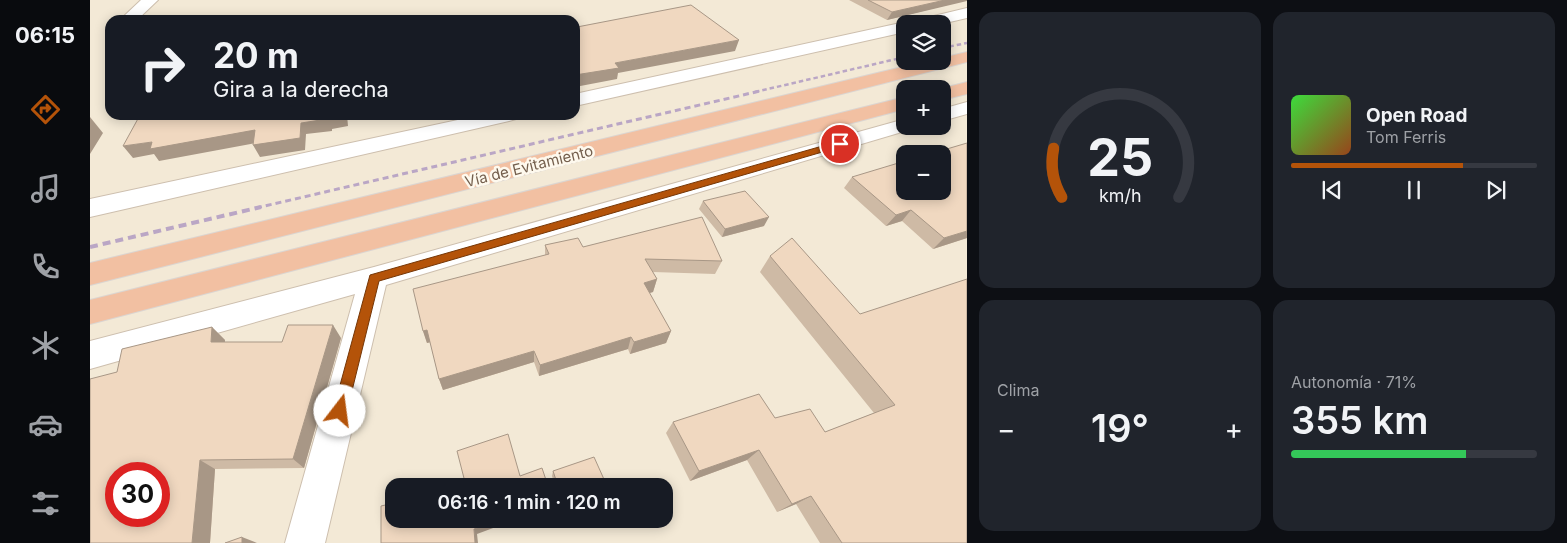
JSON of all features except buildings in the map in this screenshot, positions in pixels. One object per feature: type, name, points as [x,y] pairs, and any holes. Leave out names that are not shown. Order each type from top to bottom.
[{"type":"highway","name":"Vía de Evitamiento","points":[[90,274],[967,57]]},
{"type":"highway","points":[[951,92],[967,88]]},
{"type":"highway","points":[[90,312],[896,106]]},
{"type":"street","points":[[133,15],[150,0]]},
{"type":"street","points":[[951,17],[967,13]]},
{"type":"street","points":[[580,99],[896,29]]},
{"type":"street","points":[[951,112],[967,108]]},
{"type":"street","points":[[90,208],[486,120]]},
{"type":"street","points":[[90,355],[374,278],[896,128]]},
{"type":"street","points":[[305,543],[374,278]]},
{"type":"shaded area","points":[[90,0],[967,0],[967,543],[90,543]]},
{"type":"railway","points":[[951,46],[967,43]]},
{"type":"railway","points":[[755,92],[896,59]]},
{"type":"railway","points":[[256,208],[760,91]]},
{"type":"railway","points":[[90,247],[261,207]]},
{"type":"route","points":[[340,411],[374,278],[840,144]]}]
